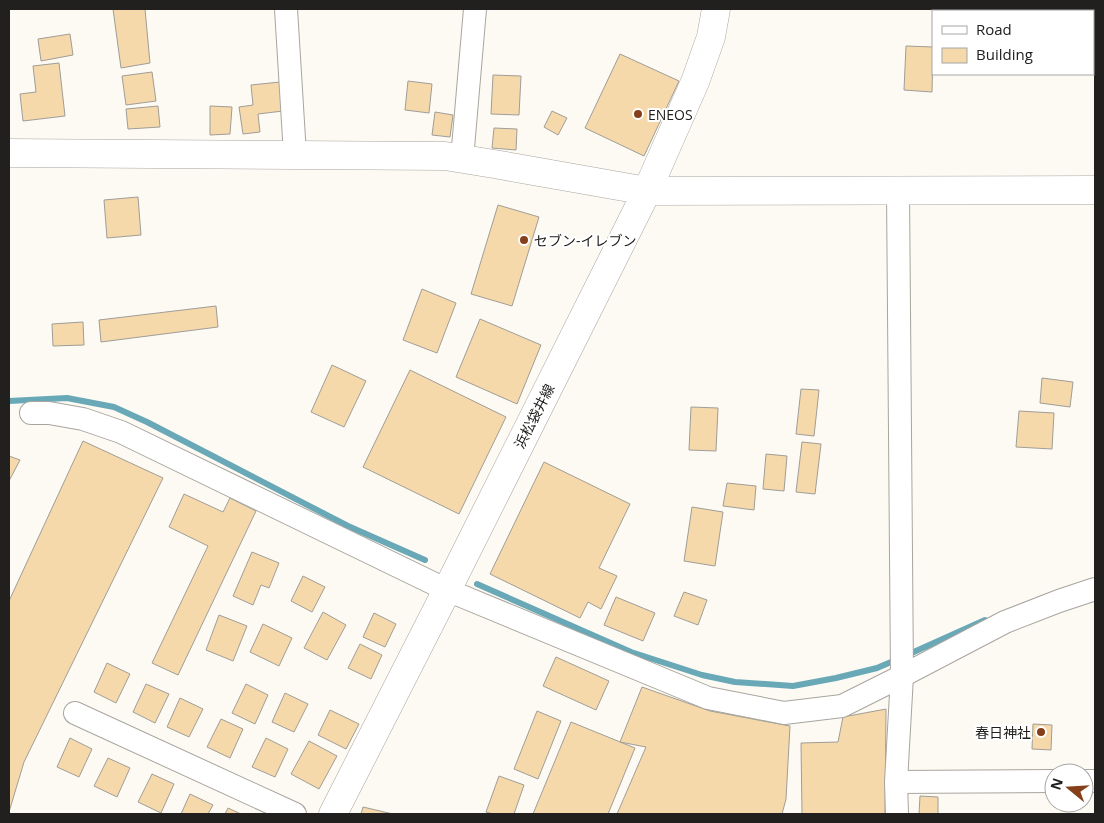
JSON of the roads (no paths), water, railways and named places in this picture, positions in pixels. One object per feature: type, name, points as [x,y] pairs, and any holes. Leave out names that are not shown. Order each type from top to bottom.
[{"type":"street","points":[[286,9],[295,155]]},
{"type":"street","points":[[462,159],[475,9]]},
{"type":"street","name":"浜松袋井線","points":[[333,814],[647,191],[695,82],[711,37],[716,9]]},
{"type":"street","points":[[9,153],[445,156],[647,191],[1095,190]]},
{"type":"street","points":[[897,814],[896,782],[902,676],[898,190]]},
{"type":"street","points":[[31,413],[49,413],[82,419],[121,432],[447,590],[708,698],[784,713],[842,706],[1005,622],[1095,589]]},
{"type":"street","points":[[75,713],[295,814]]},
{"type":"street","points":[[896,782],[1044,781]]},
{"type":"waterway","points":[[9,401],[67,398],[114,407],[147,422],[348,526],[425,560]]},
{"type":"waterway","points":[[477,584],[631,652],[702,675],[735,682],[793,686],[877,668],[898,659]]},
{"type":"waterway","points":[[907,655],[985,620]]},
{"type":"place","name":"ENEOS","points":[[638,114]]},
{"type":"place","name":"セブン-イレブン","points":[[524,240]]},
{"type":"place","name":"春日神社","points":[[1041,732]]}]
